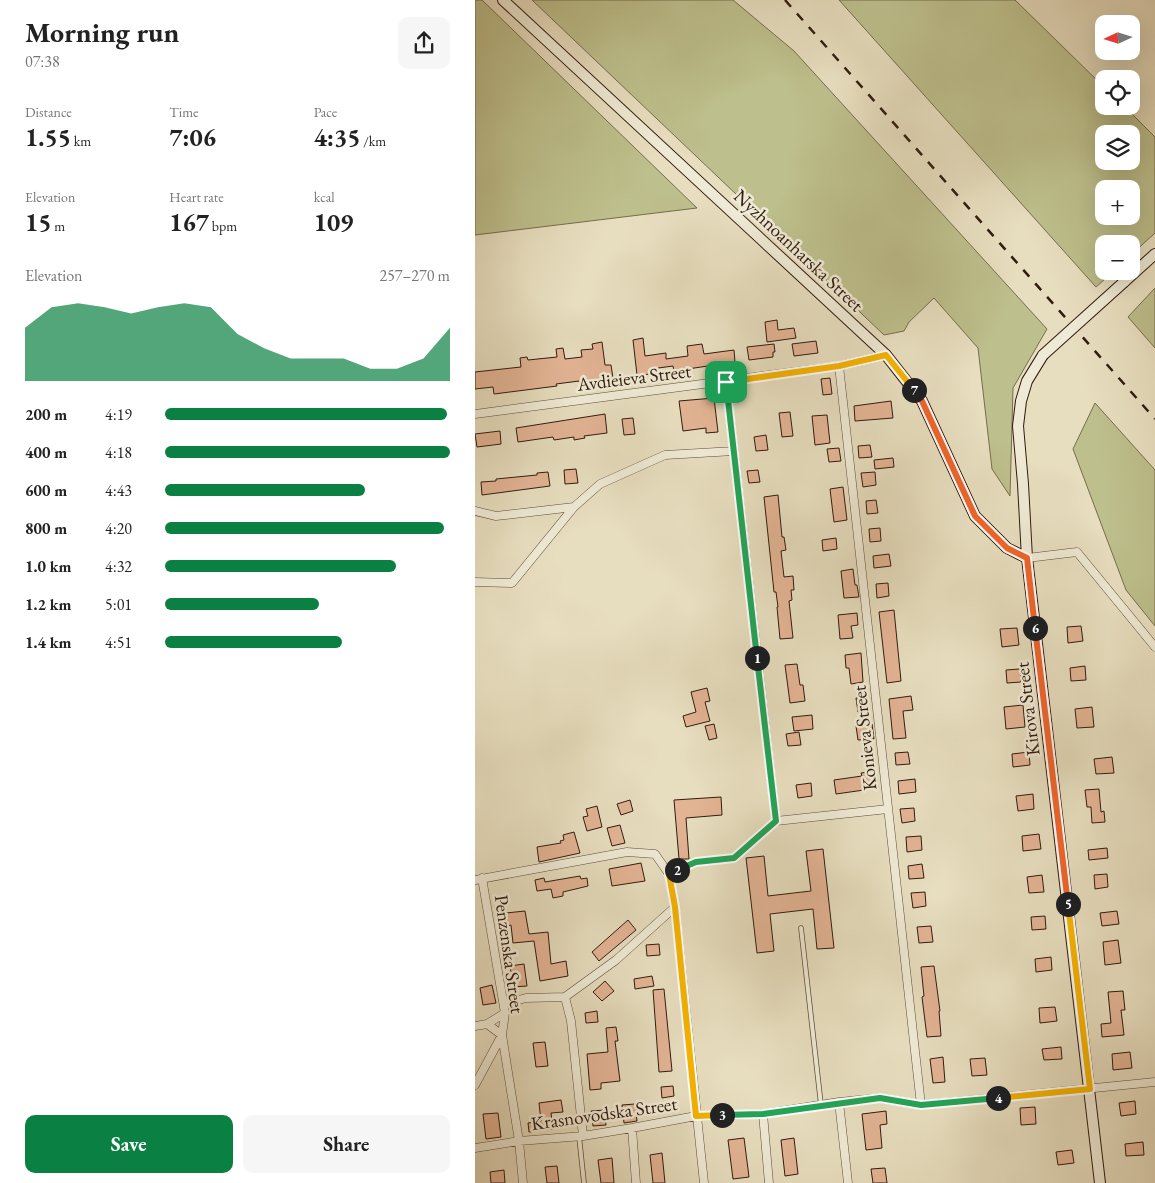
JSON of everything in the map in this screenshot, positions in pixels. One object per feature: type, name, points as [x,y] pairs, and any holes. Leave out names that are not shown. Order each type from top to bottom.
[{"type":"main road","name":"Nyzhnoanharska Street","points":[[503,0],[886,355],[922,401],[975,516],[1007,548],[1027,558]]},
{"type":"main road","name":"Kirova Street","points":[[1100,1183],[1027,558],[1018,426],[1021,400],[1027,381],[1043,355],[1155,254]]},
{"type":"street","name":"Avdieieva Street","points":[[475,414],[839,366],[886,355]]},
{"type":"street","name":"Konieva Street","points":[[839,366],[921,1105]]},
{"type":"street","points":[[726,382],[776,821],[888,809]]},
{"type":"street","points":[[475,582],[512,583],[574,508],[600,484],[665,455],[734,451]]},
{"type":"street","points":[[475,510],[496,516],[574,508]]},
{"type":"street","points":[[1027,558],[1077,552],[1155,647]]},
{"type":"street","points":[[478,878],[627,852],[655,854],[669,874],[675,907],[704,1183]]},
{"type":"street","name":"Penzenska Street","points":[[478,878],[504,1004],[505,1013],[502,1035],[519,1140],[523,1183]]},
{"type":"street","points":[[504,1004],[526,998],[565,997],[616,960],[675,907]]},
{"type":"street","points":[[565,997],[571,1021],[581,1136]]},
{"type":"street","points":[[475,1026],[487,1024],[505,1013]]},
{"type":"street","points":[[475,1085],[502,1035],[487,1024]]},
{"type":"street","name":"Krasnovodska Street","points":[[475,1148],[519,1140],[581,1136],[696,1116],[763,1114],[839,1102],[880,1098],[921,1105],[1155,1082]]},
{"type":"street","points":[[839,1102],[848,1183]]},
{"type":"street","points":[[763,1114],[769,1183]]},
{"type":"street","points":[[632,1128],[636,1183]]},
{"type":"lane","points":[[669,874],[696,862],[734,858],[776,821]]},
{"type":"lane","points":[[801,928],[821,1105]]},
{"type":"lane","points":[[581,1136],[584,1183]]},
{"type":"green space","points":[[476,0],[482,0],[697,208],[475,235]]},
{"type":"green space","points":[[532,0],[733,0],[794,51],[1047,329],[1013,388],[1010,496],[992,469],[978,348],[934,298],[909,322],[904,331],[884,335]]},
{"type":"green space","points":[[839,0],[1015,0],[1095,78],[1095,115],[1133,115],[1155,137],[1155,233],[1140,247],[1140,235],[1095,235],[1095,280],[1104,280],[1096,287]]},
{"type":"green space","points":[[1155,288],[1155,348],[1128,317]]},
{"type":"green space","points":[[1095,403],[1155,470],[1155,626],[1126,590],[1073,449]]},
{"type":"building","points":[[777,320],[778,330],[794,328],[796,338],[767,342],[765,322]]},
{"type":"building","points":[[643,338],[645,356],[666,353],[666,359],[688,356],[687,346],[702,344],[704,354],[734,350],[735,362],[674,371],[673,366],[651,369],[652,374],[637,375],[633,340]]},
{"type":"building","points":[[816,341],[818,353],[794,356],[792,344]]},
{"type":"building","points":[[602,342],[605,365],[611,365],[613,378],[580,384],[579,381],[556,384],[557,386],[494,394],[493,387],[475,389],[475,372],[521,367],[520,358],[527,357],[528,360],[557,357],[556,349],[563,348],[565,359],[582,357],[581,350],[593,349],[592,344]]},
{"type":"building","points":[[774,344],[775,352],[773,352],[773,357],[749,360],[747,347]]},
{"type":"building","points":[[830,378],[832,394],[823,395],[821,379]]},
{"type":"building","points":[[714,398],[718,432],[706,433],[706,428],[683,431],[679,401]]},
{"type":"building","points":[[891,401],[893,418],[855,421],[854,406]]},
{"type":"building","points":[[790,412],[793,436],[782,437],[779,413]]},
{"type":"building","points":[[605,414],[607,433],[584,436],[585,438],[574,440],[574,437],[554,440],[553,437],[518,442],[516,428]]},
{"type":"building","points":[[827,415],[830,443],[815,445],[812,416]]},
{"type":"building","points":[[633,418],[635,434],[624,435],[622,419]]},
{"type":"building","points":[[500,431],[501,444],[477,447],[475,434]]},
{"type":"building","points":[[766,435],[768,450],[756,451],[754,437]]},
{"type":"building","points":[[870,445],[872,457],[859,458],[858,446]]},
{"type":"building","points":[[839,448],[841,461],[829,462],[827,449]]},
{"type":"building","points":[[893,458],[894,467],[875,469],[874,460]]},
{"type":"building","points":[[576,469],[578,483],[565,484],[564,470]]},
{"type":"building","points":[[758,470],[760,482],[749,483],[747,471]]},
{"type":"building","points":[[548,472],[550,486],[482,495],[481,482]]},
{"type":"building","points":[[875,472],[876,485],[863,487],[861,473]]},
{"type":"building","points":[[843,487],[847,520],[834,522],[830,489]]},
{"type":"building","points":[[778,495],[782,537],[784,537],[786,550],[781,551],[784,577],[793,576],[794,590],[791,590],[792,600],[789,601],[793,638],[780,639],[778,607],[776,592],[774,592],[764,497]]},
{"type":"building","points":[[876,500],[878,513],[867,514],[866,501]]},
{"type":"building","points":[[880,528],[881,541],[870,542],[869,529]]},
{"type":"building","points":[[836,538],[837,549],[823,551],[822,540]]},
{"type":"building","points":[[889,554],[891,566],[874,568],[873,556]]},
{"type":"building","points":[[853,569],[859,597],[844,598],[841,571]]},
{"type":"building","points":[[888,583],[889,596],[877,598],[876,584]]},
{"type":"building","points":[[894,610],[901,681],[887,683],[879,612]]},
{"type":"building","points":[[857,613],[858,625],[851,626],[853,638],[840,639],[838,615]]},
{"type":"building","points":[[1081,626],[1083,641],[1068,643],[1067,627]]},
{"type":"building","points":[[1017,628],[1019,645],[1002,647],[1000,629]]},
{"type":"building","points":[[861,653],[863,682],[851,684],[849,668],[846,668],[845,655]]},
{"type":"building","points":[[797,664],[800,685],[803,685],[805,701],[790,703],[785,665]]},
{"type":"building","points":[[1085,666],[1086,680],[1071,681],[1070,668]]},
{"type":"building","points":[[1020,669],[1021,682],[1007,683],[1006,670]]},
{"type":"building","points":[[707,688],[710,701],[705,702],[710,721],[686,727],[683,716],[696,712],[691,692]]},
{"type":"building","points":[[911,696],[913,710],[903,711],[906,738],[893,739],[889,699]]},
{"type":"building","points":[[867,697],[869,711],[858,712],[856,698]]},
{"type":"building","points":[[1023,705],[1025,727],[1006,729],[1004,707]]},
{"type":"building","points":[[1092,707],[1094,727],[1077,728],[1075,709]]},
{"type":"building","points":[[812,715],[813,729],[794,731],[792,717]]},
{"type":"building","points":[[714,724],[717,738],[709,740],[705,726]]},
{"type":"building","points":[[872,724],[874,739],[858,740],[856,726]]},
{"type":"building","points":[[799,732],[801,745],[788,746],[786,734]]},
{"type":"building","points":[[908,752],[910,764],[896,765],[895,753]]},
{"type":"building","points":[[1029,752],[1030,765],[1013,767],[1012,754]]},
{"type":"building","points":[[1112,757],[1114,773],[1096,774],[1094,759]]},
{"type":"building","points":[[876,771],[878,788],[836,794],[834,780],[862,776],[861,773]]},
{"type":"building","points":[[915,779],[916,792],[899,794],[898,781]]},
{"type":"building","points":[[811,783],[812,796],[798,798],[796,785]]},
{"type":"building","points":[[1099,789],[1101,812],[1104,811],[1105,822],[1092,823],[1091,807],[1087,807],[1085,790]]},
{"type":"building","points":[[1033,794],[1034,809],[1018,811],[1016,796]]},
{"type":"building","points":[[721,797],[722,815],[686,818],[689,859],[679,859],[674,800]]},
{"type":"building","points":[[630,800],[633,811],[621,815],[617,804]]},
{"type":"building","points":[[597,806],[602,827],[587,831],[583,817],[588,816],[586,809]]},
{"type":"building","points":[[914,808],[915,821],[902,823],[900,809]]},
{"type":"building","points":[[620,825],[625,843],[612,846],[607,828]]},
{"type":"building","points":[[574,832],[580,853],[539,862],[537,847],[561,843],[560,841],[564,840],[563,835]]},
{"type":"building","points":[[1039,834],[1041,849],[1023,851],[1022,836]]},
{"type":"building","points":[[921,836],[922,850],[907,852],[906,837]]},
{"type":"building","points":[[1107,848],[1108,858],[1089,860],[1088,850]]},
{"type":"building","points":[[823,849],[834,948],[817,949],[813,909],[770,914],[774,951],[757,953],[746,858],[764,856],[768,896],[811,891],[806,851]]},
{"type":"building","points":[[641,863],[645,881],[612,886],[609,869]]},
{"type":"building","points":[[922,864],[924,878],[909,879],[908,866]]},
{"type":"building","points":[[1107,874],[1108,887],[1095,889],[1094,875]]},
{"type":"building","points":[[1042,875],[1044,892],[1029,893],[1027,877]]},
{"type":"building","points":[[580,876],[581,879],[587,878],[588,886],[563,892],[563,896],[553,898],[551,889],[537,891],[535,880],[544,878],[545,882]]},
{"type":"building","points":[[925,892],[926,906],[913,908],[911,893]]},
{"type":"building","points":[[525,911],[529,934],[548,932],[551,964],[566,961],[568,976],[540,981],[534,941],[513,943],[511,925],[508,926],[506,913]]},
{"type":"building","points":[[1117,911],[1119,924],[1102,926],[1100,913]]},
{"type":"building","points":[[1045,916],[1046,929],[1032,930],[1031,917]]},
{"type":"building","points":[[628,920],[636,930],[599,961],[592,952]]},
{"type":"building","points":[[931,926],[933,942],[919,943],[917,927]]},
{"type":"building","points":[[1118,940],[1121,963],[1105,965],[1103,942]]},
{"type":"building","points":[[659,944],[660,955],[647,956],[646,945]]},
{"type":"building","points":[[1051,957],[1052,970],[1036,972],[1035,959]]},
{"type":"building","points":[[524,964],[527,986],[513,987],[510,966]]},
{"type":"building","points":[[934,966],[941,1036],[927,1037],[922,997],[924,996],[921,967]]},
{"type":"building","points":[[652,976],[654,986],[635,989],[634,979]]},
{"type":"building","points":[[605,981],[614,991],[602,1001],[593,992]]},
{"type":"building","points":[[492,985],[496,1003],[483,1005],[480,988]]},
{"type":"building","points":[[664,989],[672,1071],[659,1072],[653,990]]},
{"type":"building","points":[[1123,991],[1125,1010],[1121,1010],[1124,1035],[1102,1037],[1101,1024],[1111,1023],[1108,992]]},
{"type":"building","points":[[1055,1007],[1057,1021],[1040,1023],[1039,1008]]},
{"type":"building","points":[[597,1011],[598,1022],[586,1023],[585,1013]]},
{"type":"building","points":[[616,1027],[618,1041],[615,1041],[620,1081],[601,1083],[601,1089],[590,1090],[587,1054],[608,1052],[606,1028]]},
{"type":"building","points":[[545,1042],[548,1066],[536,1067],[533,1043]]},
{"type":"building","points":[[1061,1047],[1062,1059],[1044,1060],[1042,1049]]},
{"type":"building","points":[[1130,1052],[1132,1068],[1113,1070],[1112,1054]]},
{"type":"building","points":[[943,1057],[945,1082],[933,1083],[930,1059]]},
{"type":"building","points":[[985,1058],[987,1075],[972,1076],[970,1059]]},
{"type":"building","points":[[673,1086],[674,1096],[662,1098],[661,1087]]},
{"type":"building","points":[[561,1100],[563,1112],[551,1113],[553,1129],[529,1132],[528,1123],[541,1121],[539,1103]]},
{"type":"building","points":[[1135,1101],[1136,1114],[1121,1116],[1119,1103]]},
{"type":"building","points":[[635,1104],[637,1121],[624,1123],[622,1105]]},
{"type":"building","points":[[1035,1107],[1036,1124],[1021,1125],[1020,1108]]},
{"type":"building","points":[[604,1110],[606,1125],[593,1126],[591,1111]]},
{"type":"building","points":[[886,1111],[887,1124],[880,1125],[882,1148],[866,1150],[862,1114]]},
{"type":"building","points":[[498,1113],[501,1137],[486,1139],[483,1114]]},
{"type":"building","points":[[744,1138],[749,1177],[733,1179],[728,1140]]},
{"type":"building","points":[[794,1138],[798,1174],[785,1176],[781,1140]]},
{"type":"building","points":[[1143,1142],[1144,1155],[1126,1156],[1125,1144]]},
{"type":"building","points":[[1072,1150],[1074,1163],[1058,1165],[1056,1152]]},
{"type":"building","points":[[662,1153],[665,1183],[653,1183],[650,1155]]},
{"type":"building","points":[[612,1158],[614,1183],[601,1183],[598,1160]]},
{"type":"building","points":[[557,1166],[559,1183],[547,1183],[545,1167]]},
{"type":"building","points":[[885,1168],[887,1183],[873,1183],[871,1169]]},
{"type":"building","points":[[504,1170],[505,1183],[491,1183],[490,1172]]},
{"type":"railway","points":[[785,0],[1155,419]]},
{"type":"route","points":[[886,355],[922,401],[975,516],[1007,548],[1027,558],[1090,1089],[921,1105],[880,1098],[839,1102],[763,1114],[696,1116],[675,907],[669,874],[696,862],[734,858],[776,821],[726,382],[839,366],[886,355]]}]
